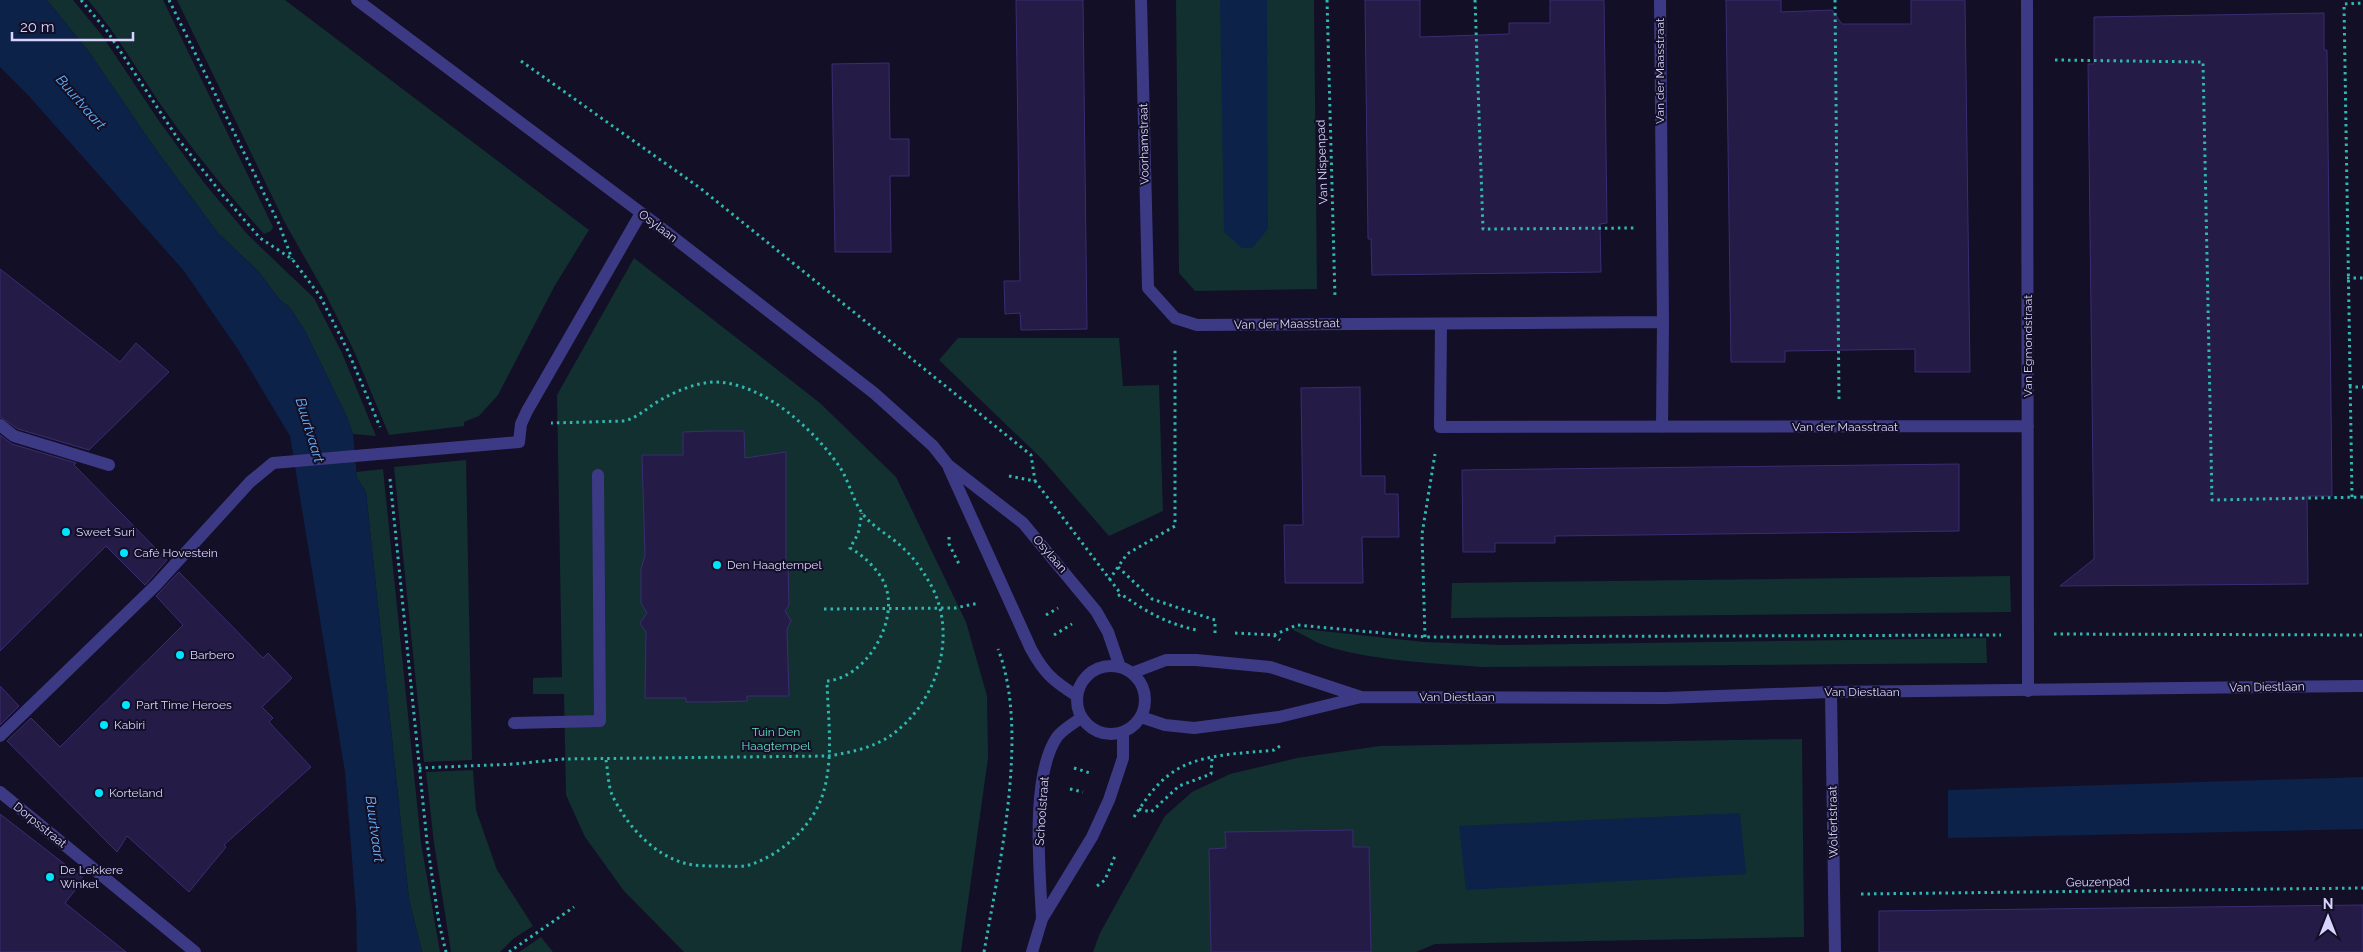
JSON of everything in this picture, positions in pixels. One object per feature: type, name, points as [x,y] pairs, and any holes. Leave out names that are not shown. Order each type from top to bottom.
[{"type":"street","name":"Osylaan","points":[[357,0],[641,213],[874,393],[933,446],[948,465],[1043,671],[1054,682],[1077,696]]},
{"type":"street","name":"Voorhamstraat","points":[[1141,0],[1148,288],[1175,318]]},
{"type":"street","name":"Van der Maasstraat","points":[[1660,0],[1662,427]]},
{"type":"street","name":"Van Egmondstraat","points":[[2027,0],[2028,691]]},
{"type":"street","points":[[0,736],[156,584],[250,482],[273,463],[519,442],[522,424],[641,213]]},
{"type":"street","name":"Van der Maasstraat","points":[[1175,318],[1197,325],[1663,322]]},
{"type":"street","points":[[1440,427],[1442,324]]},
{"type":"street","points":[[0,425],[14,436],[109,465]]},
{"type":"street","name":"Van der Maasstraat","points":[[1440,427],[1840,428],[2028,426]]},
{"type":"street","name":"Osylaan","points":[[948,465],[1023,523],[1084,594],[1108,632],[1120,667]]},
{"type":"street","points":[[514,723],[600,721],[598,475]]},
{"type":"street","name":"Van Diestlaan","points":[[1132,674],[1166,660],[1196,660],[1270,667],[1361,697]]},
{"type":"street","points":[[1108,666],[1120,667],[1132,674],[1140,682],[1144,693],[1141,717],[1123,732],[1112,734],[1100,733],[1089,727],[1081,718],[1077,707],[1080,684],[1097,669],[1108,666]]},
{"type":"street","name":"Van Diestlaan","points":[[1141,717],[1165,725],[1194,728],[1279,717],[1361,697],[1665,698],[1832,692],[2363,686]]},
{"type":"street","name":"Wolfertstraat","points":[[1832,692],[1835,952]]},
{"type":"street","name":"Schoolstraat","points":[[1042,919],[1039,827],[1047,760],[1058,736],[1081,718]]},
{"type":"street","name":"Schoolstraat","points":[[1032,952],[1042,919],[1092,837],[1109,800],[1123,758],[1123,732]]},
{"type":"street","name":"Dorpsstraat","points":[[0,792],[195,952]]},
{"type":"path","points":[[81,0],[106,31],[178,139],[222,194],[260,238],[292,259]]},
{"type":"path","points":[[169,0],[279,224],[292,259],[320,296],[348,352],[383,434],[399,562],[419,768],[439,924],[446,952]]},
{"type":"path","name":"Van Nispenpad","points":[[1327,0],[1336,323]]},
{"type":"path","points":[[1475,0],[1483,229],[1661,228]]},
{"type":"path","points":[[1835,0],[1840,428]]},
{"type":"path","points":[[2352,497],[2344,4],[2363,3]]},
{"type":"path","points":[[2027,60],[2203,62],[2212,500],[2363,496]]},
{"type":"path","points":[[522,61],[700,188],[1032,455],[1035,481],[1121,594],[1148,614],[1166,622],[1196,630],[1223,632]]},
{"type":"path","points":[[2347,278],[2363,278]]},
{"type":"path","points":[[1022,628],[1110,579],[1127,554],[1175,526],[1175,318]]},
{"type":"path","points":[[419,768],[515,764],[563,759],[828,756],[857,752],[898,730],[921,704],[937,673],[944,651],[942,608],[928,580],[905,550],[881,532],[862,513],[841,469],[810,432],[772,401],[744,386],[713,382],[683,388],[657,402],[635,418],[625,421],[522,424]]},
{"type":"path","points":[[2349,387],[2363,387]]},
{"type":"path","points":[[1425,637],[1422,534],[1440,427]]},
{"type":"path","points":[[606,760],[612,795],[632,828],[650,845],[683,863],[699,866],[755,864],[786,847],[805,827],[820,802],[828,772],[827,681],[836,680],[850,674],[868,656],[882,635],[887,618],[887,591],[876,572],[862,554],[850,548],[858,534],[862,513]]},
{"type":"path","points":[[1096,611],[1121,594]]},
{"type":"path","points":[[824,609],[956,608],[979,603]]},
{"type":"path","points":[[1230,633],[1274,635],[1297,625],[1425,637],[2028,634],[2363,635]]},
{"type":"path","points":[[984,952],[1012,772],[1011,709],[1004,664]]},
{"type":"path","points":[[1011,750],[1152,792],[1169,774],[1193,762],[1194,728]]},
{"type":"path","points":[[1012,772],[1140,809]]},
{"type":"path","name":"Geuzenpad","points":[[1834,894],[2363,888]]},
{"type":"path","points":[[509,952],[574,907]]},
{"type":"green space","points":[[47,0],[73,0],[101,34],[159,121],[205,184],[248,235],[314,298],[342,353],[376,436],[353,434],[347,417],[305,331],[290,308],[280,300],[259,272],[218,233],[159,154],[89,52]]},
{"type":"green space","points":[[88,0],[163,0],[273,227],[271,231],[264,234],[203,161],[168,115],[110,28]]},
{"type":"green space","points":[[177,0],[285,0],[589,230],[554,287],[498,395],[479,416],[464,422],[464,426],[389,435],[354,351],[326,295],[285,223]]},
{"type":"green space","points":[[1176,0],[1314,0],[1317,289],[1195,291],[1179,273]]},
{"type":"green space","name":"Tuin Den Haagtempel","points":[[634,258],[820,403],[896,477],[966,622],[987,696],[988,758],[961,952],[684,952],[624,891],[585,837],[566,795],[564,694],[533,694],[533,678],[562,677],[557,395]]},
{"type":"green space","points":[[958,338],[1119,338],[1123,386],[1159,385],[1163,511],[1109,536],[1041,458],[939,360]]},
{"type":"green space","points":[[466,460],[472,760],[424,762],[394,467]]},
{"type":"green space","points":[[383,469],[421,843],[440,952],[422,952],[409,900],[366,492],[357,478],[356,472]]},
{"type":"green space","points":[[2010,576],[2011,612],[1451,618],[1452,583]]},
{"type":"green space","points":[[1294,628],[1424,642],[1502,645],[1986,638],[1987,663],[1482,667],[1369,656],[1332,648],[1293,630]]},
{"type":"green space","points":[[1802,739],[1804,937],[1435,944],[1416,952],[1093,952],[1100,933],[1165,816],[1192,792],[1230,774],[1297,758],[1380,746]]},
{"type":"green space","points":[[473,770],[476,810],[497,870],[533,926],[513,939],[500,952],[451,952],[434,843],[426,772]]},
{"type":"green space","points":[[541,937],[553,952],[519,952]]},
{"type":"water","name":"Buurtvaart","points":[[0,0],[47,0],[89,52],[159,154],[218,233],[259,272],[280,300],[290,308],[305,331],[347,417],[353,434],[357,478],[366,492],[409,900],[422,952],[357,952],[356,909],[345,772],[290,436],[239,351],[184,271],[28,95],[0,67]]},
{"type":"water","points":[[1220,0],[1267,0],[1268,229],[1252,248],[1242,248],[1224,232]]},
{"type":"water","points":[[2363,777],[2363,829],[1948,838],[1948,790]]},
{"type":"water","points":[[1740,813],[1746,874],[1466,890],[1459,826]]},
{"type":"building","points":[[1016,0],[1083,0],[1087,329],[1021,330],[1020,313],[1005,314],[1004,281],[1020,281]]},
{"type":"building","points":[[1365,0],[1420,0],[1420,37],[1509,34],[1509,23],[1550,23],[1550,0],[1604,0],[1607,223],[1600,224],[1601,272],[1372,275],[1371,239],[1368,239]]},
{"type":"building","points":[[1726,0],[1781,0],[1781,12],[1832,10],[1842,24],[1911,24],[1911,0],[1965,0],[1970,372],[1915,372],[1915,349],[1785,351],[1785,362],[1731,362]]},
{"type":"building","points":[[2324,13],[2324,50],[2327,50],[2332,496],[2307,496],[2308,584],[2060,586],[2094,559],[2088,64],[2094,64],[2094,17]]},
{"type":"building","points":[[889,63],[890,139],[909,139],[909,176],[890,176],[891,252],[835,252],[832,64]]},
{"type":"building","points":[[0,269],[120,362],[136,343],[169,372],[89,450],[18,429],[0,417]]},
{"type":"building","points":[[1360,387],[1361,476],[1385,476],[1385,494],[1398,494],[1399,537],[1362,537],[1363,583],[1285,583],[1284,525],[1303,525],[1301,388]]},
{"type":"building","name":"Den Haagtempel","points":[[744,431],[745,458],[786,452],[786,564],[788,564],[789,605],[785,611],[791,621],[787,629],[789,696],[747,696],[747,701],[710,702],[686,702],[686,698],[645,698],[646,632],[640,623],[647,613],[641,603],[641,569],[645,555],[642,455],[683,455],[683,432]]},
{"type":"building","points":[[0,435],[12,444],[76,463],[74,465],[167,560],[145,585],[106,546],[0,651]]},
{"type":"building","points":[[1959,464],[1959,531],[1555,536],[1555,543],[1495,543],[1495,552],[1463,552],[1462,470]]},
{"type":"building","points":[[179,572],[263,658],[268,653],[292,678],[262,707],[273,718],[269,722],[311,767],[224,845],[226,847],[189,892],[127,836],[117,852],[7,741],[31,718],[60,747],[183,625],[156,596]]},
{"type":"building","points":[[0,686],[19,706],[0,725]]},
{"type":"building","points":[[0,814],[84,879],[65,903],[126,952],[0,952]]},
{"type":"building","points":[[1353,830],[1353,847],[1369,847],[1371,952],[1211,952],[1209,849],[1226,848],[1225,832]]},
{"type":"building","points":[[2363,905],[2363,952],[1879,952],[1879,911]]},
{"type":"place","name":"Sweet Suri","points":[[66,532]]},
{"type":"place","name":"Café Hovestein","points":[[124,553]]},
{"type":"place","name":"Den Haagtempel","points":[[717,565]]},
{"type":"place","name":"Barbero","points":[[180,655]]},
{"type":"place","name":"Part Time Heroes","points":[[126,705]]},
{"type":"place","name":"Kabiri","points":[[104,725]]},
{"type":"place","name":"Korteland","points":[[99,793]]},
{"type":"place","name":"De Lekkere Winkel","points":[[50,877]]}]
